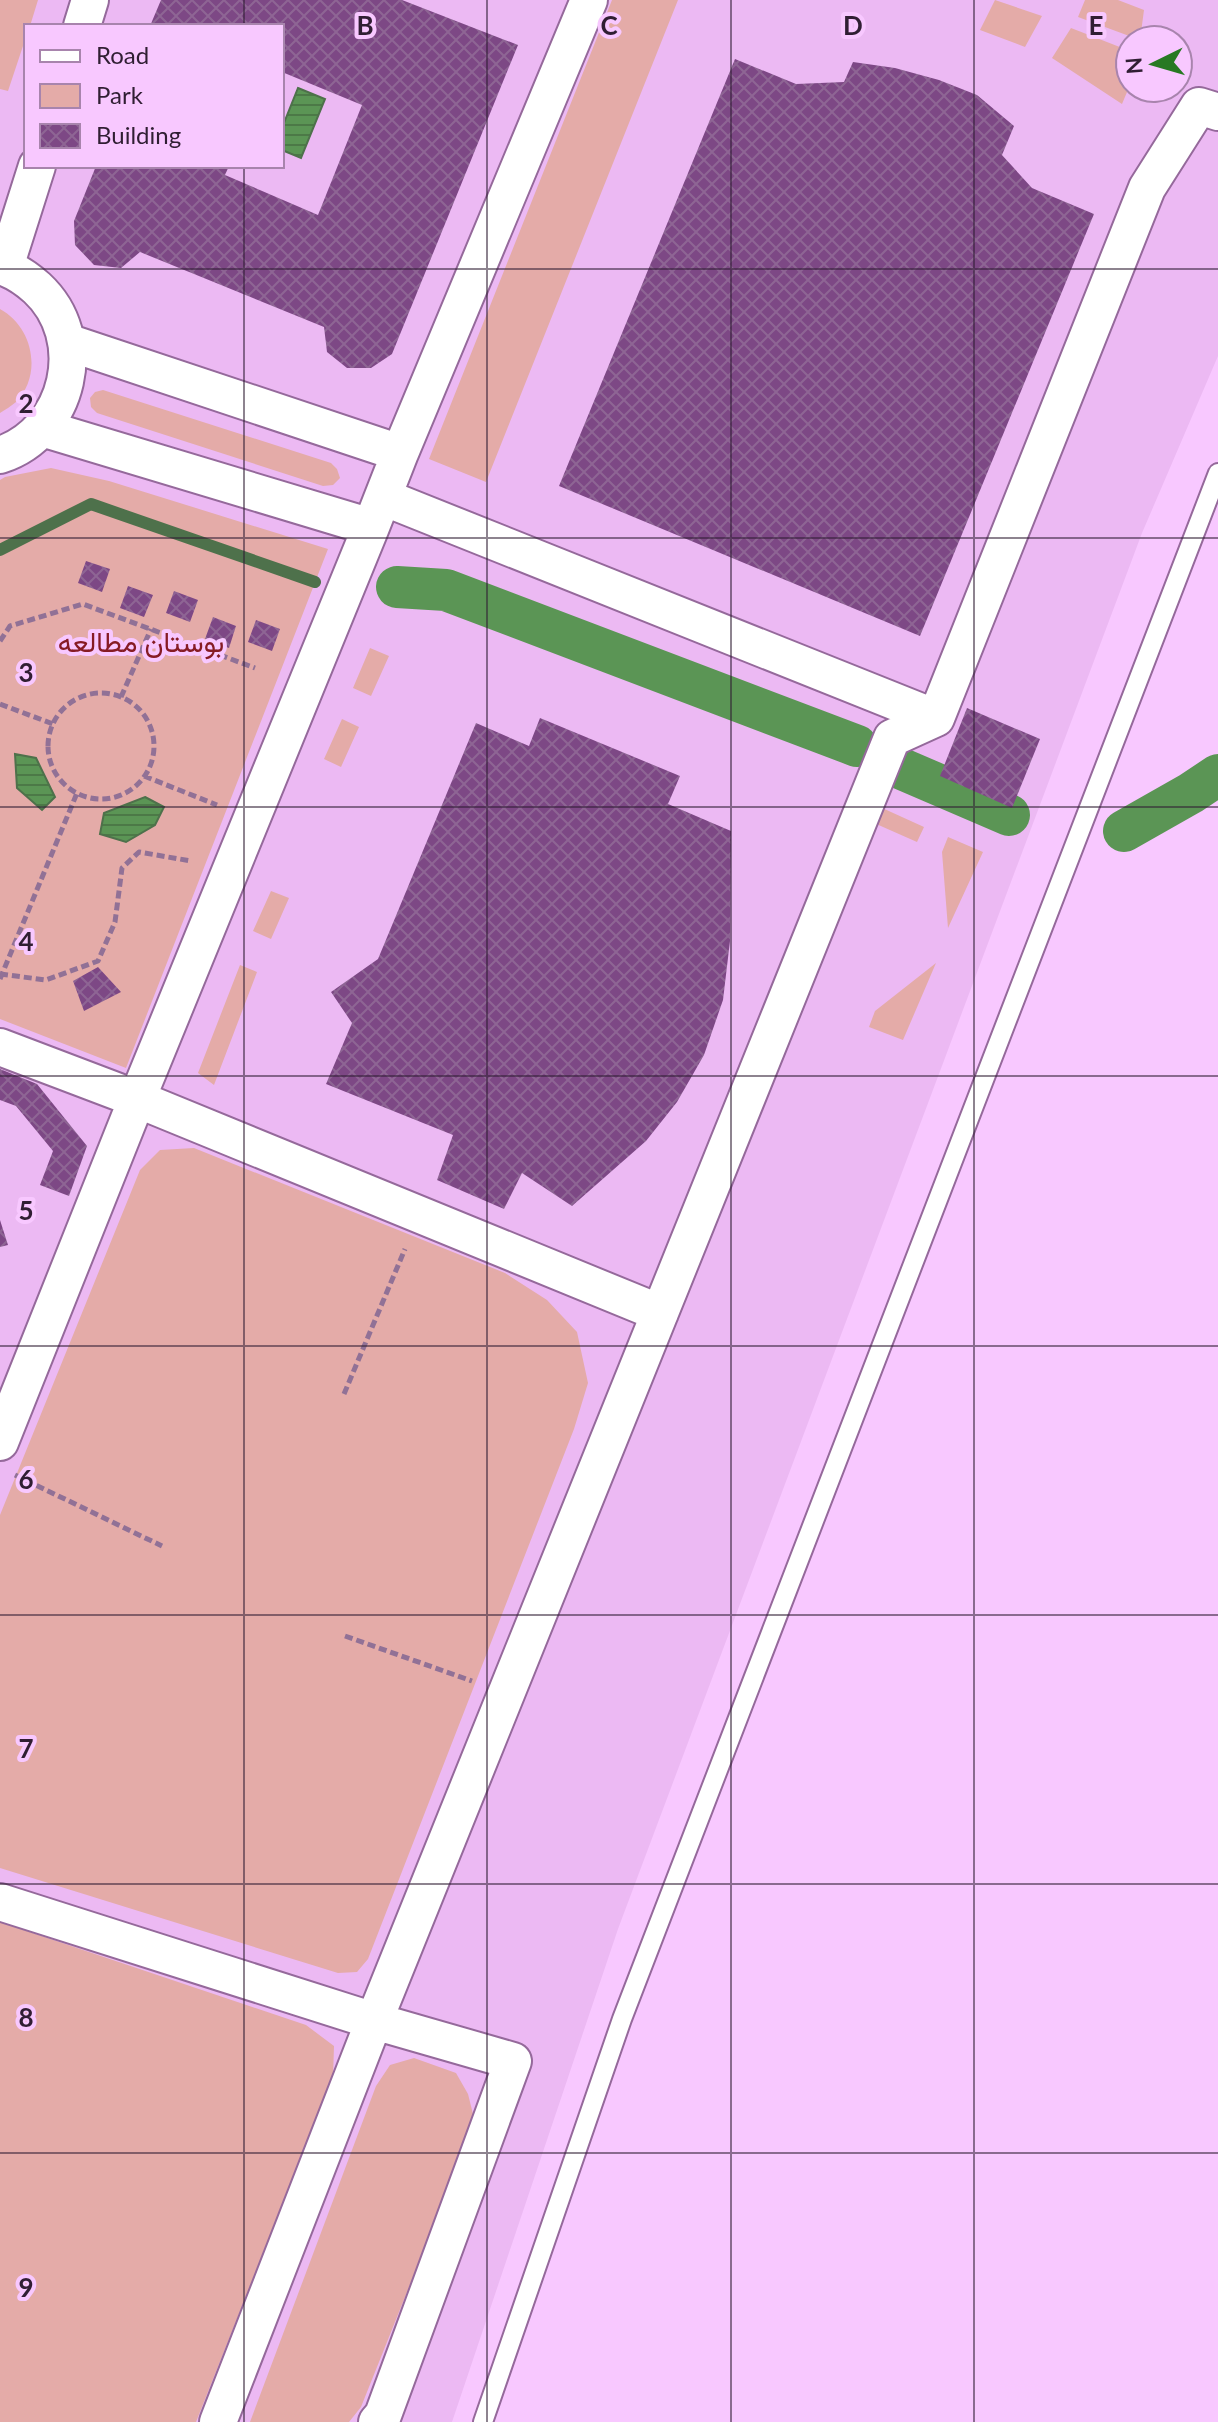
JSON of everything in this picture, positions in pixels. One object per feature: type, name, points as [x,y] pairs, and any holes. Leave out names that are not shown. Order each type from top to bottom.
[{"type":"street","points":[[83,24],[90,0]]},
{"type":"street","points":[[7,1458],[137,1099],[400,453],[589,0]]},
{"type":"street","points":[[218,2422],[374,2021],[892,738],[936,718],[1147,188],[1199,106],[1218,112]]},
{"type":"street","points":[[0,455],[25,443],[42,428],[60,402],[68,373],[67,342],[59,318],[46,296],[27,280],[2,267],[36,168]]},
{"type":"street","points":[[67,342],[400,453]]},
{"type":"street","points":[[42,428],[377,512],[936,718]]},
{"type":"street","points":[[0,1047],[137,1099],[660,1313]]},
{"type":"street","points":[[0,1902],[374,2021],[513,2061],[383,2415],[377,2422]]},
{"type":"lane","points":[[483,2422],[622,2019],[1218,473]]},
{"type":"path","points":[[0,641],[10,626],[83,604],[255,668]]},
{"type":"path","points":[[121,697],[151,629]]},
{"type":"path","points":[[99,693],[121,697],[144,715],[152,731],[150,766],[128,792],[111,798],[94,799],[77,793],[63,783],[53,769],[48,752],[53,724],[67,705],[82,696],[99,693]]},
{"type":"path","points":[[0,704],[53,724]]},
{"type":"path","points":[[144,776],[252,819]]},
{"type":"path","points":[[77,793],[0,976],[46,980],[98,961],[115,922],[122,868],[139,852],[191,861]]},
{"type":"path","points":[[344,1394],[419,1215]]},
{"type":"path","points":[[7,1458],[162,1546]]},
{"type":"path","points":[[345,1636],[506,1692]]},
{"type":"shaded area","points":[[0,0],[1218,0],[1218,356],[1142,533],[618,1929],[452,2422],[0,2422]]},
{"type":"shaded area","points":[[298,88],[325,99],[301,158],[284,151],[284,123]]},
{"type":"shaded area","points":[[15,754],[36,758],[55,797],[42,810],[17,788]]},
{"type":"shaded area","points":[[145,797],[164,807],[155,825],[126,842],[100,834],[104,813]]},
{"type":"green space","points":[[0,0],[38,0],[31,24],[24,24],[24,43],[8,91],[0,89]]},
{"type":"green space","points":[[612,0],[678,0],[486,482],[429,459]]},
{"type":"green space","points":[[995,0],[1042,16],[1025,47],[980,30]]},
{"type":"green space","points":[[1085,0],[1118,0],[1144,10],[1142,24],[1114,24],[1114,30],[1078,17]]},
{"type":"green space","points":[[1071,28],[1114,45],[1114,99],[1052,58]]},
{"type":"green space","points":[[0,309],[20,327],[27,339],[32,365],[24,391],[16,402],[0,413]]},
{"type":"green space","points":[[103,390],[331,463],[340,478],[333,485],[323,486],[97,413],[91,407],[90,398],[95,392]]},
{"type":"green space","name":"بوستان مطالعه","points":[[51,468],[109,481],[328,549],[126,1068],[0,1019],[0,480]]},
{"type":"green space","points":[[370,648],[389,656],[371,696],[353,688]]},
{"type":"green space","points":[[342,719],[359,727],[341,767],[324,759]]},
{"type":"green space","points":[[880,807],[924,827],[917,842],[874,823]]},
{"type":"green space","points":[[948,837],[983,852],[948,928],[942,852]]},
{"type":"green space","points":[[271,891],[289,898],[271,939],[253,931]]},
{"type":"green space","points":[[936,963],[903,1040],[869,1027],[875,1011]]},
{"type":"green space","points":[[240,965],[257,972],[214,1085],[198,1073]]},
{"type":"green space","points":[[194,1148],[505,1273],[547,1300],[577,1332],[588,1383],[574,1429],[368,1959],[357,1972],[338,1973],[0,1868],[0,1515],[140,1170],[160,1150]]},
{"type":"green space","points":[[0,1922],[306,2025],[334,2046],[333,2077],[196,2422],[0,2422]]},
{"type":"green space","points":[[414,2058],[456,2073],[468,2094],[475,2122],[361,2407],[349,2422],[250,2422],[376,2086],[390,2065]]},
{"type":"building","points":[[161,0],[402,0],[518,45],[392,354],[371,368],[347,368],[327,352],[324,327],[140,252],[121,268],[94,265],[75,245],[74,221],[95,168],[228,168],[225,175],[318,215],[362,105],[284,73],[284,24],[151,24]]},
{"type":"building","points":[[735,59],[796,84],[844,82],[853,62],[895,68],[977,95],[1014,126],[1002,155],[1032,188],[1094,214],[920,636],[559,486]]},
{"type":"building","points":[[86,561],[110,569],[102,592],[78,583]]},
{"type":"building","points":[[128,586],[153,595],[144,617],[120,608]]},
{"type":"building","points":[[174,591],[198,600],[190,622],[166,613]]},
{"type":"building","points":[[213,617],[236,626],[229,648],[205,639]]},
{"type":"building","points":[[256,620],[280,629],[272,651],[248,642]]},
{"type":"building","points":[[967,708],[1040,739],[1012,808],[940,776]]},
{"type":"building","points":[[540,718],[680,776],[668,804],[731,831],[730,941],[723,1000],[704,1055],[677,1102],[646,1141],[572,1206],[522,1173],[504,1209],[437,1180],[453,1135],[326,1084],[352,1023],[331,992],[378,959],[476,723],[529,746]]},
{"type":"building","points":[[98,967],[121,992],[84,1011],[73,981]]},
{"type":"building","points":[[0,1069],[37,1084],[87,1146],[69,1196],[40,1185],[53,1151],[16,1106],[0,1100]]},
{"type":"building","points":[[0,1220],[8,1245],[0,1247]]},
{"type":"waterway","points":[[0,550],[91,504],[315,582]]},
{"type":"waterway","points":[[397,587],[446,590],[857,746]]},
{"type":"waterway","points":[[902,769],[1009,815]]},
{"type":"waterway","points":[[1124,831],[1218,775]]}]
